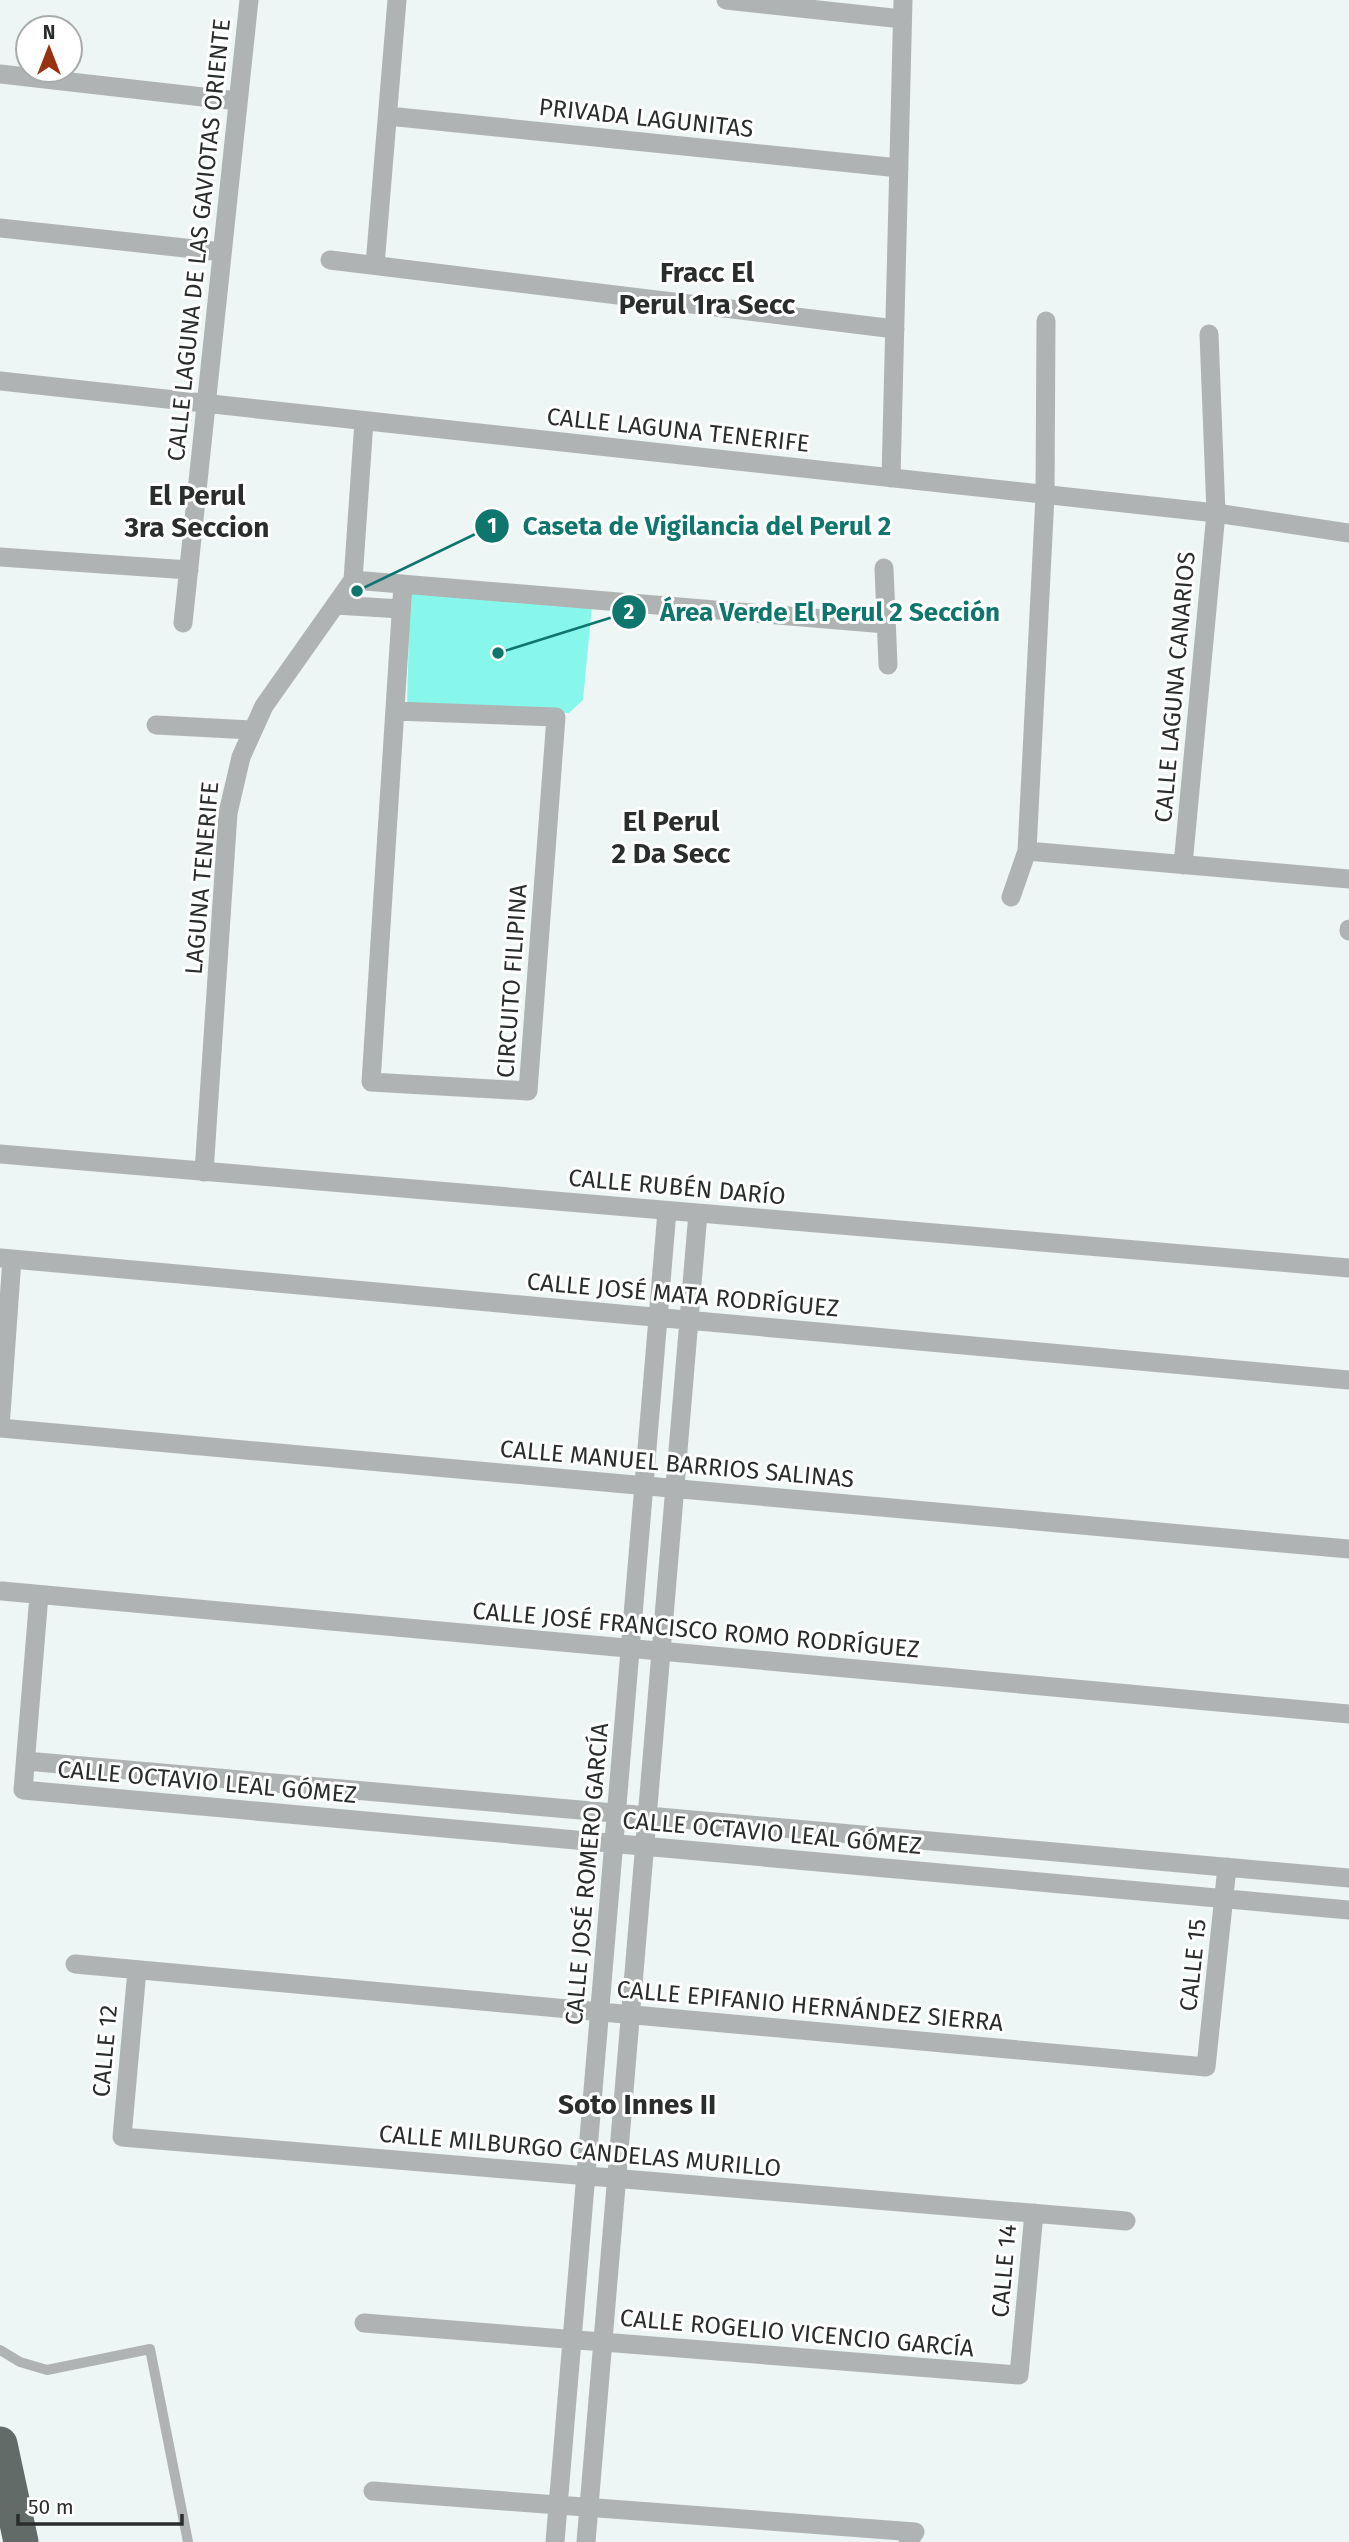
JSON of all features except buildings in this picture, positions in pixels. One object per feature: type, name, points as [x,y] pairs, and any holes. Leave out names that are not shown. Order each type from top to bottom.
[{"type":"highway","points":[[0,2444],[21,2542]]},
{"type":"street","name":"CALLE LAGUNA DE LAS GAVIOTAS ORIENTE","points":[[183,623],[249,0]]},
{"type":"street","points":[[375,265],[397,0]]},
{"type":"street","points":[[726,0],[902,9],[891,478]]},
{"type":"street","points":[[0,74],[238,101]]},
{"type":"street","name":"PRIVADA LAGUNITAS","points":[[388,116],[899,168]]},
{"type":"street","points":[[0,228],[222,252]]},
{"type":"street","points":[[330,260],[895,329]]},
{"type":"street","points":[[1011,897],[1027,851],[1045,496],[1046,321]]},
{"type":"street","name":"CALLE LAGUNA CANARIOS","points":[[1183,864],[1216,513],[1209,334]]},
{"type":"street","name":"CALLE LAGUNA TENERIFE","points":[[0,381],[1216,513],[1349,533]]},
{"type":"street","points":[[364,421],[353,580],[886,624]]},
{"type":"street","points":[[0,557],[189,570]]},
{"type":"street","points":[[884,568],[888,666]]},
{"type":"street","name":"LAGUNA TENERIFE","points":[[204,1172],[228,813],[238,766],[251,730],[264,706],[353,580]]},
{"type":"street","name":"CIRCUITO FILIPINA","points":[[395,711],[556,717],[528,1091],[371,1082],[403,584]]},
{"type":"street","points":[[335,605],[401,609]]},
{"type":"street","points":[[156,724],[251,730]]},
{"type":"street","points":[[1027,851],[1349,878]]},
{"type":"street","name":"CALLE RUBÉN DARÍO","points":[[0,1154],[1349,1268]]},
{"type":"street","name":"CALLE JOSÉ ROMERO GARCÍA","points":[[555,2542],[667,1211]]},
{"type":"street","points":[[586,2542],[698,1213]]},
{"type":"street","points":[[0,1428],[6,1258]]},
{"type":"street","name":"CALLE JOSÉ MATA RODRÍGUEZ","points":[[6,1258],[1349,1380]]},
{"type":"street","name":"CALLE MANUEL BARRIOS SALINAS","points":[[0,1428],[1349,1549]]},
{"type":"street","name":"CALLE JOSÉ FRANCISCO ROMO RODRÍGUEZ","points":[[2,1591],[1349,1714]]},
{"type":"street","points":[[26,1761],[39,1595]]},
{"type":"street","name":"CALLE OCTAVIO LEAL GÓMEZ","points":[[1349,1878],[26,1761],[23,1790],[1349,1910]]},
{"type":"street","name":"CALLE 15","points":[[1206,2067],[1227,1867]]},
{"type":"street","name":"CALLE EPIFANIO HERNÁNDEZ SIERRA","points":[[75,1964],[1206,2067]]},
{"type":"street","name":"CALLE 12","points":[[121,2137],[137,1969]]},
{"type":"street","name":"CALLE MILBURGO CANDELAS MURILLO","points":[[121,2137],[1126,2221]]},
{"type":"street","name":"CALLE 14","points":[[1019,2375],[1034,2213]]},
{"type":"street","name":"CALLE ROGELIO VICENCIO GARCÍA","points":[[364,2323],[1019,2375]]},
{"type":"street","points":[[373,2491],[589,2507],[912,2537]]},
{"type":"lane","points":[[0,2350],[20,2362],[47,2370],[150,2350],[188,2542]]},
{"type":"shaded area","points":[[410,590],[592,606],[583,700],[569,713],[407,706]]},
{"type":"place","name":"Caseta de Vigilancia del Perul 2","points":[[357,591]]},
{"type":"place","name":"Área Verde El Perul 2 Sección","points":[[498,653]]},
{"type":"district","name":"Fracc El Perul 1ra Secc","points":[[707,288]]},
{"type":"district","name":"El Perul 3ra Seccion","points":[[197,511]]},
{"type":"district","name":"El Perul 2 Da Secc","points":[[671,837]]},
{"type":"district","name":"Soto Innes II","points":[[637,2104]]}]
